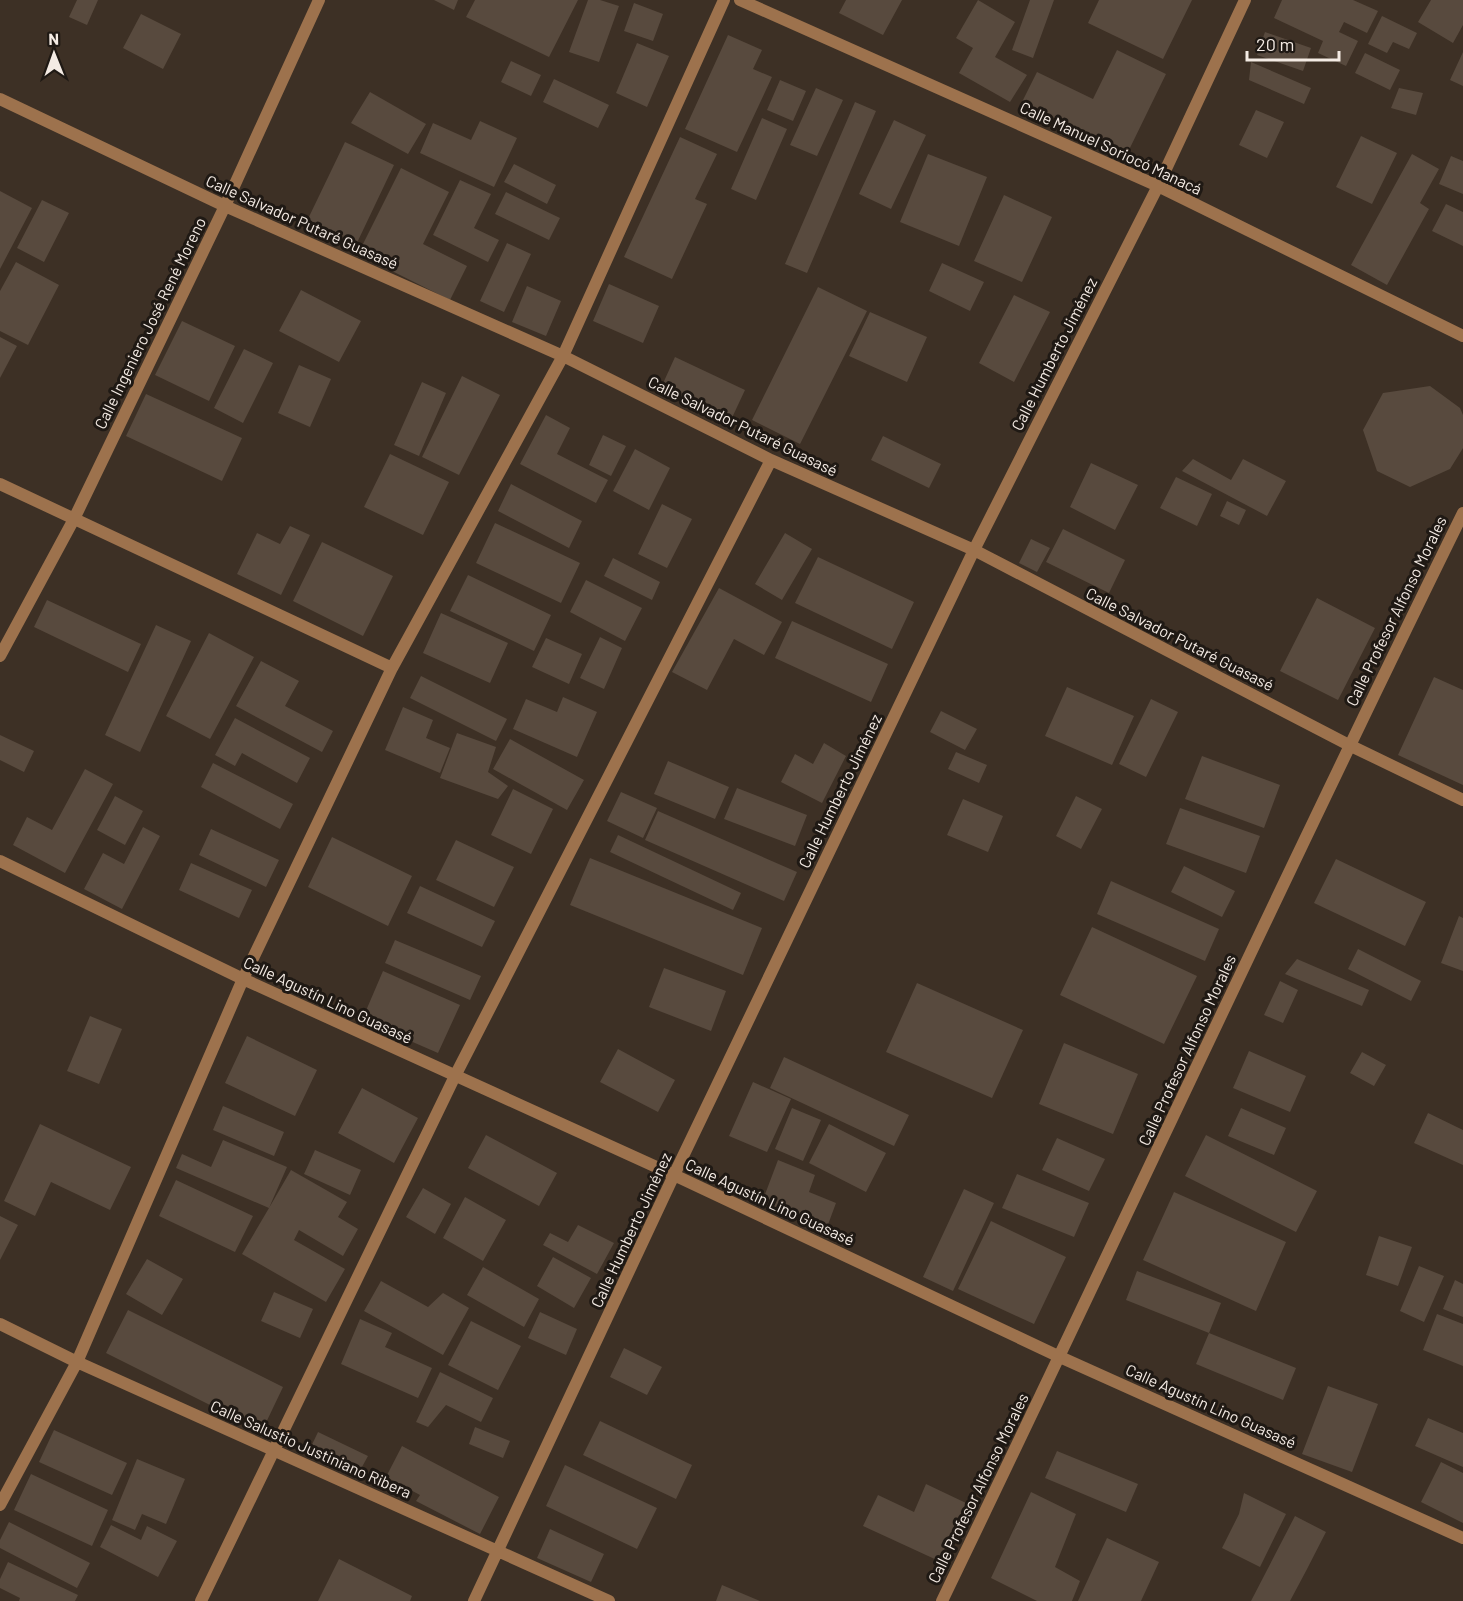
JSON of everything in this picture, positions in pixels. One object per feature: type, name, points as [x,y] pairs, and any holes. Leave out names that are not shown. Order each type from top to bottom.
[{"type":"street","name":"Calle Ingeniero José René Moreno","points":[[0,656],[74,519],[225,206],[319,0]]},
{"type":"street","points":[[0,1505],[77,1362],[243,979],[392,668],[563,356],[724,0]]},
{"type":"street","name":"Calle Manuel Soriocó Manacá","points":[[740,0],[1158,186],[1463,336]]},
{"type":"street","name":"Calle Humberto Jiménez","points":[[474,1601],[674,1175],[974,550],[1158,186],[1245,0]]},
{"type":"street","name":"Calle Salvador Putaré Guasasé","points":[[0,99],[225,206],[563,356],[771,460],[974,550],[1349,745],[1463,800]]},
{"type":"street","points":[[201,1601],[456,1076],[771,460]]},
{"type":"street","points":[[0,484],[392,668]]},
{"type":"street","name":"Calle Profesor Alfonso Morales","points":[[942,1601],[1349,745],[1463,513]]},
{"type":"street","name":"Calle Agustín Lino Guasasé","points":[[0,861],[243,979],[674,1175],[1060,1357],[1463,1538]]},
{"type":"street","name":"Calle Salustio Justiniano Ribera","points":[[0,1324],[77,1362],[609,1601]]},
{"type":"building","points":[[77,0],[98,0],[87,25],[69,17]]},
{"type":"building","points":[[434,0],[458,0],[454,10]]},
{"type":"building","points":[[475,0],[578,0],[549,57],[466,17]]},
{"type":"building","points":[[588,0],[600,0],[619,6],[599,62],[569,52]]},
{"type":"building","points":[[846,0],[902,0],[883,35],[839,13]]},
{"type":"building","points":[[978,0],[1015,22],[995,57],[1027,75],[1010,102],[959,73],[973,48],[956,38]]},
{"type":"building","points":[[1030,0],[1054,0],[1033,58],[1012,50]]},
{"type":"building","points":[[1099,0],[1192,0],[1163,59],[1088,23]]},
{"type":"building","points":[[1282,0],[1353,0],[1378,11],[1367,33],[1344,22],[1339,32],[1358,41],[1346,66],[1318,53],[1323,41],[1274,18]]},
{"type":"building","points":[[1431,0],[1463,0],[1463,25],[1453,43],[1418,22]]},
{"type":"building","points":[[634,3],[663,14],[653,41],[624,31]]},
{"type":"building","points":[[141,14],[181,34],[163,69],[123,48]]},
{"type":"building","points":[[1382,16],[1417,33],[1409,49],[1393,42],[1387,53],[1368,44]]},
{"type":"building","points":[[1265,32],[1311,48],[1303,71],[1257,55]]},
{"type":"building","points":[[728,35],[762,50],[753,69],[772,77],[737,152],[685,129]]},
{"type":"building","points":[[637,43],[669,56],[647,107],[616,93]]},
{"type":"building","points":[[1117,50],[1166,74],[1127,154],[1022,102],[1037,72],[1093,99]]},
{"type":"building","points":[[1463,52],[1463,86],[1450,80]]},
{"type":"building","points":[[1365,53],[1400,70],[1390,90],[1355,73]]},
{"type":"building","points":[[511,61],[541,75],[531,96],[501,82]]},
{"type":"building","points":[[1251,62],[1311,88],[1304,104],[1249,80]]},
{"type":"building","points":[[554,79],[609,105],[598,128],[543,102]]},
{"type":"building","points":[[780,80],[806,91],[793,121],[767,110]]},
{"type":"building","points":[[816,88],[843,100],[817,156],[790,145]]},
{"type":"building","points":[[1399,88],[1423,93],[1416,115],[1391,108]]},
{"type":"building","points":[[370,92],[426,124],[408,154],[351,123]]},
{"type":"building","points":[[855,102],[876,111],[807,273],[785,264]]},
{"type":"building","points":[[1256,110],[1284,122],[1267,158],[1239,145]]},
{"type":"building","points":[[762,118],[787,129],[756,200],[731,189]]},
{"type":"building","points":[[894,120],[926,135],[891,209],[859,194]]},
{"type":"building","points":[[480,121],[517,138],[494,187],[420,153],[433,123],[471,140]]},
{"type":"building","points":[[1361,136],[1397,153],[1372,204],[1336,187]]},
{"type":"building","points":[[680,137],[717,154],[695,199],[707,204],[672,279],[624,257]]},
{"type":"building","points":[[345,142],[394,165],[355,247],[306,223]]},
{"type":"building","points":[[928,154],[987,177],[959,246],[900,222]]},
{"type":"building","points":[[1412,154],[1439,169],[1420,203],[1429,209],[1387,285],[1351,265]]},
{"type":"building","points":[[1451,156],[1463,161],[1463,194],[1439,184]]},
{"type":"building","points":[[514,164],[556,185],[547,204],[504,182]]},
{"type":"building","points":[[401,168],[449,192],[423,244],[467,266],[450,300],[358,254]]},
{"type":"building","points":[[460,180],[491,194],[474,228],[499,240],[488,262],[433,235]]},
{"type":"building","points":[[0,191],[32,208],[0,269]]},
{"type":"building","points":[[506,192],[560,218],[549,240],[495,214]]},
{"type":"building","points":[[1004,195],[1052,217],[1022,282],[974,261]]},
{"type":"building","points":[[42,200],[69,213],[44,262],[17,248]]},
{"type":"building","points":[[1446,204],[1463,212],[1463,246],[1432,231]]},
{"type":"building","points":[[507,243],[531,254],[504,312],[480,301]]},
{"type":"building","points":[[16,262],[59,285],[28,345],[0,331],[0,291]]},
{"type":"building","points":[[942,263],[984,282],[970,311],[929,291]]},
{"type":"building","points":[[609,284],[659,306],[643,343],[593,321]]},
{"type":"building","points":[[527,286],[561,301],[546,336],[512,322]]},
{"type":"building","points":[[818,287],[867,311],[800,444],[752,420]]},
{"type":"building","points":[[301,290],[361,321],[339,362],[279,331]]},
{"type":"building","points":[[1014,295],[1050,312],[1014,382],[979,363]]},
{"type":"building","points":[[870,312],[927,337],[907,382],[849,356]]},
{"type":"building","points":[[182,321],[235,346],[209,401],[155,375]]},
{"type":"building","points":[[0,337],[17,346],[0,378]]},
{"type":"building","points":[[244,349],[273,363],[243,423],[214,408]]},
{"type":"building","points":[[675,357],[745,390],[730,422],[660,390]]},
{"type":"building","points":[[299,365],[331,379],[310,427],[278,413]]},
{"type":"building","points":[[462,376],[500,395],[459,475],[422,457]]},
{"type":"building","points":[[422,382],[446,393],[419,456],[394,445]]},
{"type":"building","points":[[1430,386],[1460,408],[1463,415],[1463,448],[1450,469],[1410,487],[1377,471],[1363,430],[1383,393]]},
{"type":"building","points":[[146,394],[242,438],[222,481],[126,436]]},
{"type":"building","points":[[546,415],[570,428],[557,454],[608,480],[596,503],[520,464]]},
{"type":"building","points":[[603,435],[626,446],[611,476],[589,465]]},
{"type":"building","points":[[883,436],[941,464],[929,488],[871,460]]},
{"type":"building","points":[[635,449],[670,468],[649,510],[613,491]]},
{"type":"building","points":[[390,454],[449,482],[423,535],[364,507]]},
{"type":"building","points":[[1193,459],[1231,480],[1243,459],[1286,481],[1267,516],[1182,471]]},
{"type":"building","points":[[1091,463],[1138,485],[1115,530],[1070,507]]},
{"type":"building","points":[[1176,477],[1212,494],[1197,526],[1160,508]]},
{"type":"building","points":[[511,484],[582,521],[569,548],[498,511]]},
{"type":"building","points":[[1227,501],[1246,510],[1239,525],[1220,516]]},
{"type":"building","points":[[662,504],[692,519],[667,568],[638,554]]},
{"type":"building","points":[[495,523],[580,563],[561,603],[476,563]]},
{"type":"building","points":[[290,526],[310,535],[281,595],[237,574],[257,533],[280,544]]},
{"type":"building","points":[[1063,529],[1125,560],[1109,593],[1046,562]]},
{"type":"building","points":[[785,533],[812,549],[782,600],[755,584]]},
{"type":"building","points":[[1031,539],[1050,548],[1037,572],[1019,563]]},
{"type":"building","points":[[322,542],[393,576],[363,636],[293,601]]},
{"type":"building","points":[[818,557],[914,602],[892,649],[795,603]]},
{"type":"building","points":[[613,558],[660,582],[652,600],[604,576]]},
{"type":"building","points":[[468,575],[551,615],[534,651],[450,611]]},
{"type":"building","points":[[586,580],[642,608],[625,641],[570,612]]},
{"type":"building","points":[[719,588],[782,622],[764,655],[734,639],[707,690],[672,672]]},
{"type":"building","points":[[1317,598],[1375,628],[1338,700],[1280,671]]},
{"type":"building","points":[[47,600],[141,644],[128,672],[34,627]]},
{"type":"building","points":[[441,613],[508,643],[490,683],[423,653]]},
{"type":"building","points":[[792,621],[888,664],[871,702],[775,658]]},
{"type":"building","points":[[156,625],[191,641],[140,752],[105,735]]},
{"type":"building","points":[[209,633],[254,657],[210,739],[166,716]]},
{"type":"building","points":[[600,637],[622,648],[604,689],[580,678]]},
{"type":"building","points":[[546,638],[582,654],[569,684],[532,667]]},
{"type":"building","points":[[261,661],[299,681],[285,706],[333,731],[322,752],[236,706]]},
{"type":"building","points":[[421,676],[507,719],[496,741],[410,698]]},
{"type":"building","points":[[1434,677],[1463,690],[1463,785],[1398,755]]},
{"type":"building","points":[[1067,687],[1134,716],[1112,765],[1045,736]]},
{"type":"building","points":[[563,697],[597,712],[577,757],[513,729],[526,699],[557,712]]},
{"type":"building","points":[[1151,699],[1178,712],[1146,777],[1119,764]]},
{"type":"building","points":[[403,707],[433,720],[426,738],[450,748],[440,773],[385,750]]},
{"type":"building","points":[[941,711],[977,729],[965,750],[930,732]]},
{"type":"building","points":[[235,718],[310,758],[297,783],[242,753],[235,766],[215,755]]},
{"type":"building","points":[[457,733],[496,747],[488,772],[508,786],[498,799],[440,778]]},
{"type":"building","points":[[0,735],[34,751],[24,772],[0,760]]},
{"type":"building","points":[[510,739],[584,780],[567,810],[493,769]]},
{"type":"building","points":[[824,743],[846,756],[822,803],[781,782],[795,754],[813,764]]},
{"type":"building","points":[[956,752],[987,765],[979,783],[948,769]]},
{"type":"building","points":[[1202,756],[1280,785],[1264,828],[1185,799]]},
{"type":"building","points":[[668,761],[729,787],[715,819],[654,794]]},
{"type":"building","points":[[213,763],[293,804],[280,829],[201,787]]},
{"type":"building","points":[[85,769],[113,784],[65,873],[13,845],[27,817],[52,830]]},
{"type":"building","points":[[737,788],[807,815],[795,846],[724,819]]},
{"type":"building","points":[[513,789],[553,809],[531,854],[491,835]]},
{"type":"building","points":[[621,792],[657,808],[643,838],[607,821]]},
{"type":"building","points":[[115,796],[143,811],[125,845],[97,830]]},
{"type":"building","points":[[1076,796],[1102,809],[1081,849],[1056,836]]},
{"type":"building","points":[[963,799],[1003,816],[988,852],[947,835]]},
{"type":"building","points":[[1180,808],[1260,836],[1246,873],[1166,844]]},
{"type":"building","points":[[658,811],[797,872],[784,901],[645,840]]},
{"type":"building","points":[[143,827],[160,836],[122,909],[84,889],[103,853],[124,864]]},
{"type":"building","points":[[211,829],[279,860],[266,887],[199,855]]},
{"type":"building","points":[[618,835],[741,893],[733,910],[610,852]]},
{"type":"building","points":[[332,837],[412,876],[388,926],[308,887]]},
{"type":"building","points":[[456,840],[514,867],[494,907],[436,880]]},
{"type":"building","points":[[590,858],[762,928],[743,975],[570,905]]},
{"type":"building","points":[[1336,859],[1426,902],[1405,946],[1314,903]]},
{"type":"building","points":[[191,863],[252,890],[239,918],[179,890]]},
{"type":"building","points":[[1184,866],[1235,891],[1222,917],[1171,892]]},
{"type":"building","points":[[1111,881],[1219,929],[1205,961],[1097,914]]},
{"type":"building","points":[[420,886],[495,921],[482,947],[407,913]]},
{"type":"building","points":[[1459,916],[1463,918],[1463,971],[1441,963]]},
{"type":"building","points":[[1092,927],[1197,976],[1164,1044],[1060,995]]},
{"type":"building","points":[[395,940],[481,976],[470,1000],[385,963]]},
{"type":"building","points":[[1358,949],[1421,981],[1411,1001],[1348,969]]},
{"type":"building","points":[[1297,959],[1369,990],[1362,1006],[1285,974]]},
{"type":"building","points":[[664,968],[726,991],[711,1031],[649,1007]]},
{"type":"building","points":[[383,971],[460,1005],[438,1053],[362,1020]]},
{"type":"building","points":[[1280,981],[1298,990],[1283,1023],[1264,1015]]},
{"type":"building","points":[[917,983],[1023,1030],[992,1098],[886,1052]]},
{"type":"building","points":[[90,1016],[122,1029],[99,1084],[67,1071]]},
{"type":"building","points":[[247,1036],[317,1070],[295,1116],[225,1083]]},
{"type":"building","points":[[1064,1043],[1138,1074],[1113,1134],[1039,1104]]},
{"type":"building","points":[[618,1049],[675,1080],[658,1112],[600,1082]]},
{"type":"building","points":[[1249,1051],[1306,1076],[1290,1112],[1233,1088]]},
{"type":"building","points":[[1362,1052],[1386,1065],[1374,1086],[1350,1073]]},
{"type":"building","points":[[784,1057],[909,1115],[894,1146],[770,1088]]},
{"type":"building","points":[[753,1082],[791,1099],[767,1152],[729,1136]]},
{"type":"building","points":[[362,1088],[418,1118],[394,1163],[338,1133]]},
{"type":"building","points":[[223,1106],[284,1132],[274,1156],[213,1130]]},
{"type":"building","points":[[792,1108],[821,1120],[803,1161],[775,1149]]},
{"type":"building","points":[[1241,1108],[1286,1128],[1274,1155],[1228,1136]]},
{"type":"building","points":[[1428,1113],[1463,1130],[1463,1165],[1414,1143]]},
{"type":"building","points":[[40,1124],[131,1167],[110,1210],[51,1182],[35,1216],[4,1201]]},
{"type":"building","points":[[829,1124],[886,1153],[866,1192],[809,1163]]},
{"type":"building","points":[[486,1135],[557,1173],[539,1206],[468,1168]]},
{"type":"building","points":[[1206,1135],[1317,1191],[1296,1232],[1185,1176]]},
{"type":"building","points":[[1057,1138],[1105,1159],[1089,1191],[1042,1170]]},
{"type":"building","points":[[223,1140],[287,1167],[269,1208],[176,1168],[182,1154],[211,1167]]},
{"type":"building","points":[[315,1150],[361,1170],[350,1195],[304,1174]]},
{"type":"building","points":[[778,1160],[815,1175],[809,1192],[836,1203],[826,1230],[761,1205]]},
{"type":"building","points":[[291,1170],[347,1202],[338,1217],[358,1229],[343,1256],[299,1230],[294,1240],[345,1269],[326,1302],[242,1254]]},
{"type":"building","points":[[1017,1174],[1089,1203],[1074,1237],[1002,1208]]},
{"type":"building","points":[[176,1180],[253,1216],[235,1252],[159,1216]]},
{"type":"building","points":[[423,1188],[451,1204],[435,1234],[406,1217]]},
{"type":"building","points":[[964,1189],[994,1203],[953,1291],[923,1277]]},
{"type":"building","points":[[1174,1192],[1286,1242],[1256,1311],[1143,1260]]},
{"type":"building","points":[[465,1197],[506,1220],[483,1261],[443,1238]]},
{"type":"building","points":[[0,1216],[18,1225],[0,1260]]},
{"type":"building","points":[[991,1221],[1066,1257],[1034,1324],[958,1289]]},
{"type":"building","points":[[578,1225],[614,1243],[597,1274],[543,1245],[550,1233],[568,1242]]},
{"type":"building","points":[[1379,1236],[1412,1247],[1398,1286],[1366,1275]]},
{"type":"building","points":[[553,1257],[591,1278],[574,1308],[537,1286]]},
{"type":"building","points":[[147,1259],[183,1279],[162,1315],[126,1294]]},
{"type":"building","points":[[1419,1266],[1444,1276],[1424,1322],[1400,1311]]},
{"type":"building","points":[[483,1267],[539,1299],[524,1327],[467,1295]]},
{"type":"building","points":[[1137,1271],[1221,1303],[1209,1333],[1126,1300]]},
{"type":"building","points":[[1455,1280],[1463,1284],[1463,1317],[1443,1309]]},
{"type":"building","points":[[381,1281],[428,1307],[443,1293],[469,1308],[443,1355],[364,1311]]},
{"type":"building","points":[[274,1292],[313,1309],[300,1338],[261,1321]]},
{"type":"building","points":[[128,1310],[283,1387],[262,1431],[106,1353]]},
{"type":"building","points":[[540,1312],[577,1329],[566,1355],[528,1338]]},
{"type":"building","points":[[1437,1314],[1463,1324],[1463,1366],[1423,1350]]},
{"type":"building","points":[[360,1319],[392,1333],[385,1347],[432,1368],[418,1398],[341,1364]]},
{"type":"building","points":[[471,1321],[521,1346],[498,1390],[448,1365]]},
{"type":"building","points":[[1209,1333],[1296,1368],[1283,1400],[1196,1364]]},
{"type":"building","points":[[624,1348],[662,1367],[647,1395],[610,1377]]},
{"type":"building","points":[[440,1372],[493,1398],[481,1422],[446,1405],[428,1427],[416,1422]]},
{"type":"building","points":[[1328,1386],[1378,1404],[1352,1472],[1302,1454]]},
{"type":"building","points":[[1428,1418],[1463,1433],[1463,1467],[1415,1446]]},
{"type":"building","points":[[600,1421],[692,1465],[676,1499],[583,1455]]},
{"type":"building","points":[[475,1427],[510,1441],[503,1458],[469,1444]]},
{"type":"building","points":[[54,1430],[127,1463],[112,1495],[39,1462]]},
{"type":"building","points":[[318,1432],[368,1456],[357,1476],[308,1453]]},
{"type":"building","points":[[402,1446],[499,1497],[480,1534],[416,1501],[420,1495],[386,1477]]},
{"type":"building","points":[[1057,1451],[1138,1484],[1126,1512],[1045,1478]]},
{"type":"building","points":[[137,1459],[185,1479],[166,1524],[142,1514],[135,1530],[112,1520]]},
{"type":"building","points":[[1441,1462],[1463,1473],[1463,1523],[1421,1502]]},
{"type":"building","points":[[565,1465],[657,1508],[637,1549],[546,1506]]},
{"type":"building","points":[[31,1474],[108,1510],[92,1546],[14,1510]]},
{"type":"building","points":[[926,1484],[966,1503],[939,1561],[863,1526],[878,1495],[914,1512]]},
{"type":"building","points":[[1031,1492],[1076,1514],[1055,1567],[1080,1581],[1072,1601],[1037,1601],[991,1578]]},
{"type":"building","points":[[1244,1493],[1286,1514],[1260,1567],[1222,1548],[1239,1514]]},
{"type":"building","points":[[1295,1516],[1326,1532],[1306,1571],[1290,1601],[1251,1601]]},
{"type":"building","points":[[9,1522],[90,1563],[77,1588],[0,1548],[0,1540]]},
{"type":"building","points":[[111,1525],[141,1540],[147,1526],[177,1541],[158,1577],[100,1547]]},
{"type":"building","points":[[550,1529],[604,1554],[591,1582],[537,1558]]},
{"type":"building","points":[[1107,1538],[1159,1562],[1141,1601],[1078,1601]]},
{"type":"building","points":[[339,1559],[412,1596],[410,1601],[318,1601]]},
{"type":"building","points":[[8,1562],[78,1595],[75,1601],[19,1601],[20,1598],[0,1588],[0,1579]]},
{"type":"building","points":[[722,1585],[760,1601],[716,1601]]}]
